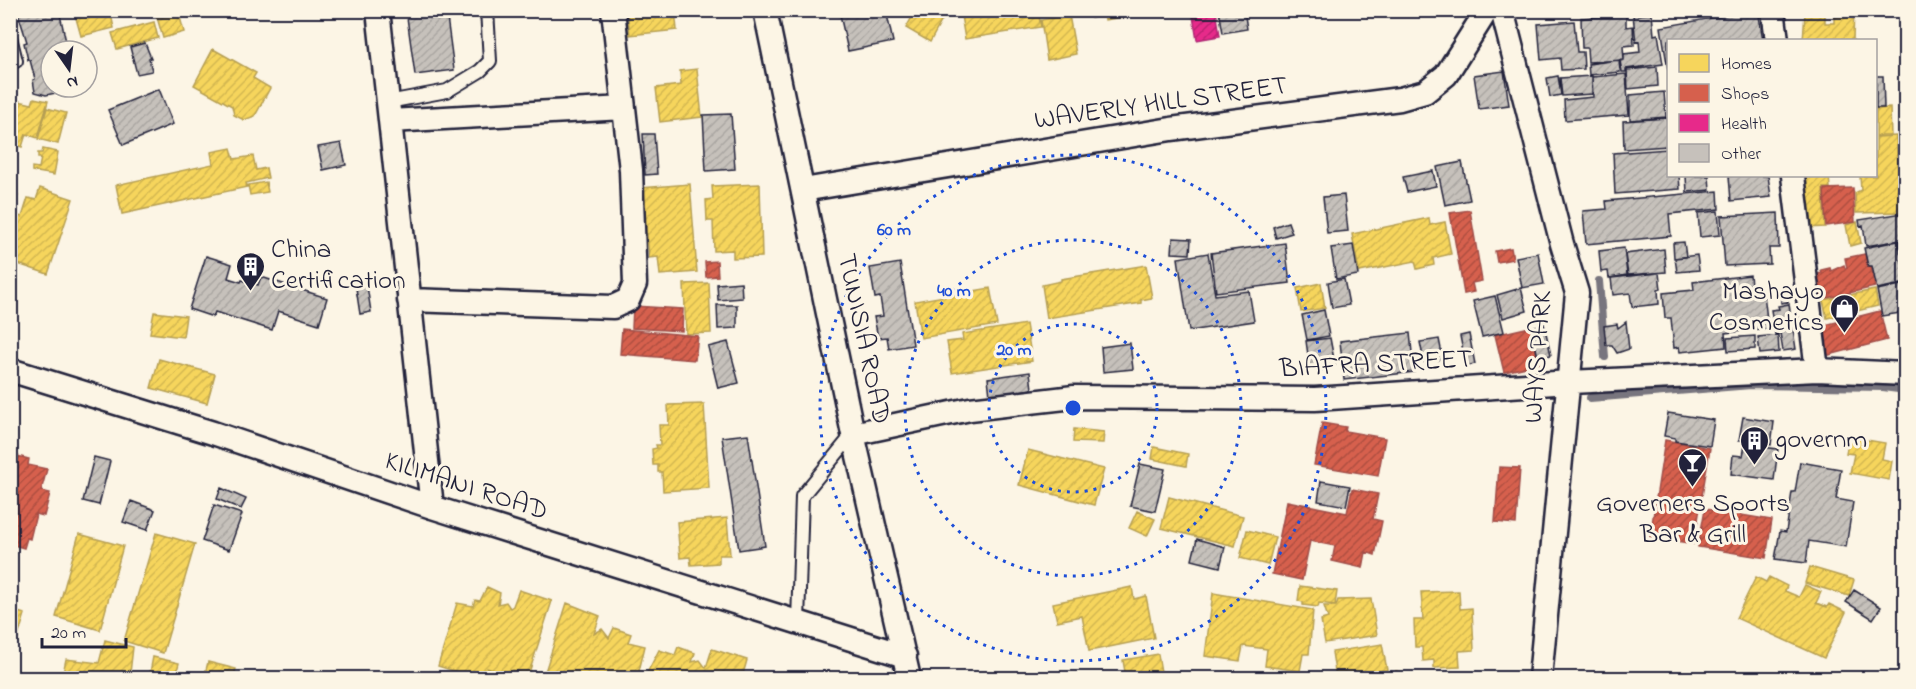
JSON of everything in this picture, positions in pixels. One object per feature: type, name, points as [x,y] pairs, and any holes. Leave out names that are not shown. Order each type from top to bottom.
[{"type":"street","points":[[378,10],[432,507]]},
{"type":"street","points":[[410,300],[613,307],[628,300],[635,284],[631,170],[613,10]]},
{"type":"street","name":"TUNISIA ROAD","points":[[765,10],[853,434],[909,678]]},
{"type":"street","name":"WAVERLY HILL STREET","points":[[803,190],[1171,129],[1400,99],[1425,92],[1446,75],[1487,10]]},
{"type":"street","name":"WAYS PARK","points":[[1503,10],[1562,244],[1577,293],[1540,678]]},
{"type":"street","points":[[1773,10],[1777,39]]},
{"type":"street","points":[[389,112],[624,108]]},
{"type":"street","points":[[1794,177],[1817,370]]},
{"type":"street","name":"KILIMANI ROAD","points":[[10,370],[213,433],[432,507],[904,656]]},
{"type":"street","name":"BIAFRA STREET","points":[[853,434],[970,409],[1074,397],[1315,399],[1570,382],[1817,370],[1905,374]]},
{"type":"lane","points":[[389,112],[447,91],[480,71],[490,61],[487,10]]},
{"type":"lane","points":[[10,37],[16,61]]},
{"type":"lane","points":[[798,622],[802,496],[853,434]]},
{"type":"building: Homes","points":[[110,10],[114,28],[81,36],[74,11]]},
{"type":"building: Homes","points":[[178,10],[184,32],[163,38],[156,14]]},
{"type":"building: Homes","points":[[627,10],[675,10],[677,30],[630,35]]},
{"type":"building: Homes","points":[[916,10],[953,10],[950,15],[946,13],[930,42],[906,28]]},
{"type":"building: Homes","points":[[960,10],[1038,10],[1041,27],[965,39]]},
{"type":"building: Homes","points":[[1103,10],[1164,10],[1105,20]]},
{"type":"building: Homes","points":[[1834,10],[1854,10],[1853,39],[1803,39],[1805,13],[1825,13],[1825,23],[1834,23]]},
{"type":"building: Homes","points":[[1069,15],[1076,54],[1047,60],[1041,20]]},
{"type":"building: Homes","points":[[154,22],[158,38],[117,49],[112,33]]},
{"type":"building: Homes","points":[[213,49],[256,73],[253,78],[270,88],[255,116],[244,120],[234,115],[232,106],[194,85]]},
{"type":"building: Homes","points":[[697,69],[702,117],[660,122],[656,88],[681,85],[680,71]]},
{"type":"building: Homes","points":[[34,98],[48,101],[38,138],[26,134],[22,147],[10,143],[10,99],[32,104]]},
{"type":"building: Homes","points":[[47,108],[66,113],[58,144],[38,139]]},
{"type":"building: Homes","points":[[1890,108],[1891,136],[1877,136],[1877,109]]},
{"type":"building: Homes","points":[[1896,136],[1898,164],[1900,163],[1902,212],[1856,213],[1855,193],[1861,190],[1860,177],[1877,177],[1877,137]]},
{"type":"building: Homes","points":[[231,148],[234,159],[253,156],[256,170],[266,168],[268,178],[246,183],[247,187],[122,214],[116,185],[213,164],[211,152]]},
{"type":"building: Homes","points":[[43,149],[58,152],[54,175],[32,171],[32,167],[39,168],[41,158],[38,158],[38,153],[42,153]]},
{"type":"building: Homes","points":[[1906,160],[1906,191],[1902,191]]},
{"type":"building: Homes","points":[[1801,177],[1829,177],[1830,188],[1823,188],[1825,227],[1806,228]]},
{"type":"building: Homes","points":[[266,182],[268,192],[250,195],[248,185]]},
{"type":"building: Homes","points":[[690,184],[697,272],[660,275],[658,257],[649,258],[647,234],[644,234],[640,188]]},
{"type":"building: Homes","points":[[760,184],[762,257],[733,258],[733,250],[714,251],[713,221],[707,221],[706,200],[713,199],[712,186]]},
{"type":"building: Homes","points":[[40,188],[73,199],[48,274],[15,263],[18,254],[10,251],[10,193],[18,195],[12,214],[22,217],[28,198],[36,200]]},
{"type":"building: Homes","points":[[1429,218],[1430,225],[1445,222],[1451,254],[1433,258],[1434,265],[1417,269],[1415,261],[1359,272],[1352,234]]},
{"type":"building: Homes","points":[[1857,222],[1861,243],[1850,246],[1846,225]]},
{"type":"building: Homes","points":[[1146,265],[1152,298],[1141,300],[1141,303],[1047,318],[1042,285],[1061,281],[1061,279]]},
{"type":"building: Homes","points":[[709,283],[711,333],[686,334],[684,284]]},
{"type":"building: Homes","points":[[1321,283],[1325,308],[1301,312],[1297,288]]},
{"type":"building: Homes","points":[[990,288],[997,325],[921,338],[915,301]]},
{"type":"building: Homes","points":[[1875,290],[1878,306],[1827,318],[1823,300]]},
{"type":"building: Homes","points":[[154,312],[186,316],[183,337],[150,333]]},
{"type":"building: Homes","points":[[1026,324],[1032,361],[952,373],[947,342],[963,340],[962,334]]},
{"type":"building: Homes","points":[[159,359],[215,374],[207,403],[151,388]]},
{"type":"building: Homes","points":[[704,404],[709,488],[663,491],[662,472],[658,472],[658,465],[653,465],[652,449],[660,445],[659,425],[669,425],[668,405]]},
{"type":"building: Homes","points":[[1074,429],[1104,432],[1103,443],[1073,442]]},
{"type":"building: Homes","points":[[1849,437],[1885,443],[1882,459],[1892,461],[1889,480],[1850,473],[1854,454],[1846,453]]},
{"type":"building: Homes","points":[[1154,447],[1188,454],[1186,466],[1152,459]]},
{"type":"building: Homes","points":[[1028,450],[1104,469],[1094,505],[1019,485]]},
{"type":"building: Homes","points":[[1169,497],[1243,516],[1235,546],[1161,528]]},
{"type":"building: Homes","points":[[1137,511],[1155,519],[1147,536],[1129,528]]},
{"type":"building: Homes","points":[[727,518],[730,555],[719,555],[719,563],[691,565],[690,557],[680,558],[677,522]]},
{"type":"building: Homes","points":[[1247,530],[1275,537],[1268,565],[1240,558]]},
{"type":"building: Homes","points":[[156,533],[195,544],[163,653],[124,641]]},
{"type":"building: Homes","points":[[79,534],[123,546],[100,630],[56,617]]},
{"type":"building: Homes","points":[[1810,567],[1854,580],[1849,596],[1805,583]]},
{"type":"building: Homes","points":[[1756,577],[1766,582],[1769,577],[1787,586],[1785,591],[1799,597],[1805,585],[1821,592],[1816,603],[1827,607],[1829,604],[1846,612],[1824,658],[1736,618]]},
{"type":"building: Homes","points":[[1300,586],[1337,591],[1335,605],[1319,603],[1318,607],[1303,605],[1303,602],[1298,601]]},
{"type":"building: Homes","points":[[487,587],[500,593],[498,604],[506,602],[510,608],[519,590],[552,601],[528,676],[513,670],[511,676],[487,668],[483,678],[465,678],[456,675],[457,672],[438,666],[457,603],[473,606],[475,600],[480,601]]},
{"type":"building: Homes","points":[[1132,587],[1134,599],[1146,596],[1154,638],[1089,651],[1082,616],[1057,621],[1053,603]]},
{"type":"building: Homes","points":[[1459,591],[1460,609],[1472,608],[1474,650],[1459,651],[1460,667],[1434,668],[1434,660],[1423,661],[1422,647],[1415,647],[1414,620],[1423,620],[1421,592]]},
{"type":"building: Homes","points":[[1213,593],[1313,610],[1309,654],[1303,654],[1300,671],[1265,666],[1267,649],[1243,646],[1240,661],[1205,656]]},
{"type":"building: Homes","points":[[1371,599],[1377,635],[1325,643],[1321,620],[1328,618],[1324,606],[1336,606],[1338,600]]},
{"type":"building: Homes","points":[[567,603],[600,616],[594,634],[602,629],[609,638],[614,628],[631,634],[628,642],[645,646],[639,671],[647,673],[659,650],[675,655],[678,647],[695,653],[692,662],[700,660],[706,668],[712,649],[747,660],[742,678],[543,678]]},
{"type":"building: Homes","points":[[10,610],[25,614],[13,653],[10,652]]},
{"type":"building: Homes","points":[[105,640],[133,647],[130,673],[149,678],[62,678],[66,659],[99,663]]},
{"type":"building: Homes","points":[[1382,644],[1387,670],[1376,672],[1377,678],[1336,678],[1332,652]]},
{"type":"building: Homes","points":[[1158,654],[1162,678],[1126,678],[1123,660]]},
{"type":"building: Homes","points":[[153,657],[179,663],[175,678],[149,678]]},
{"type":"building: Homes","points":[[208,662],[236,669],[233,678],[204,678]]},
{"type":"building: Homes","points":[[1396,671],[1422,678],[1394,678]]},
{"type":"building: Shops","points":[[1853,188],[1855,222],[1826,226],[1824,189]]},
{"type":"building: Shops","points":[[1470,210],[1482,281],[1472,283],[1474,292],[1464,294],[1450,213]]},
{"type":"building: Shops","points":[[1511,248],[1513,259],[1497,262],[1495,251]]},
{"type":"building: Shops","points":[[1865,254],[1867,267],[1871,266],[1875,287],[1822,299],[1817,274],[1822,273],[1821,270],[1830,268],[1831,271],[1844,265],[1847,268],[1845,258]]},
{"type":"building: Shops","points":[[717,261],[718,276],[706,277],[705,262]]},
{"type":"building: Shops","points":[[633,306],[683,309],[682,331],[632,328]]},
{"type":"building: Shops","points":[[1880,311],[1887,340],[1825,356],[1817,327]]},
{"type":"building: Shops","points":[[1530,327],[1539,364],[1504,372],[1495,335]]},
{"type":"building: Shops","points":[[622,329],[698,336],[695,360],[620,354]]},
{"type":"building: Shops","points":[[1322,423],[1346,427],[1345,431],[1385,438],[1378,476],[1314,465]]},
{"type":"building: Shops","points":[[1665,440],[1710,448],[1694,544],[1650,537]]},
{"type":"building: Shops","points":[[10,454],[29,459],[28,465],[47,469],[41,491],[50,493],[44,516],[36,514],[30,539],[27,538],[24,548],[10,544]]},
{"type":"building: Shops","points":[[1499,467],[1520,468],[1516,524],[1495,522]]},
{"type":"building: Shops","points":[[1352,489],[1378,494],[1373,519],[1382,521],[1375,555],[1366,552],[1363,568],[1332,561],[1335,546],[1310,541],[1302,580],[1272,574],[1287,501],[1347,513]]},
{"type":"building: Shops","name":"governm","points":[[1705,509],[1772,520],[1766,558],[1698,547]]},
{"type":"building: Health","points":[[1192,10],[1216,10],[1220,36],[1197,40]]},
{"type":"building: Other","points":[[17,10],[59,10],[65,39],[39,39],[39,93],[35,92],[33,80],[35,79],[24,43],[27,42]]},
{"type":"building: Other","points":[[406,10],[446,10],[454,70],[415,75]]},
{"type":"building: Other","points":[[839,10],[886,10],[893,42],[848,51]]},
{"type":"building: Other","points":[[1089,10],[1101,10],[1102,16],[1091,18]]},
{"type":"building: Other","points":[[1219,10],[1244,10],[1247,29],[1223,33]]},
{"type":"building: Other","points":[[1637,10],[1653,10],[1653,12],[1637,13]]},
{"type":"building: Other","points":[[1758,10],[1763,39],[1667,39],[1667,64],[1661,27]]},
{"type":"building: Other","points":[[1879,10],[1888,10],[1888,17],[1879,17]]},
{"type":"building: Other","points":[[1652,14],[1654,35],[1658,34],[1663,64],[1626,69],[1626,72],[1622,72],[1620,61],[1624,60],[1624,54],[1640,52],[1639,41],[1636,42],[1633,15]]},
{"type":"building: Other","points":[[1626,15],[1626,27],[1633,26],[1634,45],[1623,46],[1624,60],[1588,62],[1587,48],[1582,48],[1581,18]]},
{"type":"building: Other","points":[[1574,21],[1577,52],[1583,52],[1584,69],[1561,70],[1560,58],[1541,60],[1538,24]]},
{"type":"building: Other","points":[[145,43],[151,58],[149,58],[152,71],[137,74],[130,47]]},
{"type":"building: Other","points":[[1619,60],[1620,72],[1589,75],[1588,64]]},
{"type":"building: Other","points":[[1657,67],[1658,86],[1628,89],[1627,70]]},
{"type":"building: Other","points":[[1504,71],[1509,105],[1479,109],[1474,75]]},
{"type":"building: Other","points":[[1626,74],[1629,115],[1565,120],[1564,100],[1593,97],[1592,77]]},
{"type":"building: Other","points":[[1558,76],[1561,95],[1550,97],[1547,78]]},
{"type":"building: Other","points":[[1592,76],[1592,94],[1562,96],[1560,78]]},
{"type":"building: Other","points":[[1877,76],[1883,76],[1884,108],[1877,108]]},
{"type":"building: Other","points":[[159,89],[173,124],[123,145],[108,110]]},
{"type":"building: Other","points":[[1664,92],[1666,117],[1630,120],[1630,95]]},
{"type":"building: Other","points":[[731,114],[735,169],[706,171],[703,115]]},
{"type":"building: Other","points":[[1667,118],[1667,146],[1624,149],[1623,121]]},
{"type":"building: Other","points":[[643,134],[654,134],[657,174],[645,175]]},
{"type":"building: Other","points":[[341,143],[346,165],[323,170],[318,147]]},
{"type":"building: Other","points":[[1667,149],[1667,177],[1679,177],[1680,189],[1615,194],[1613,153]]},
{"type":"building: Other","points":[[1462,162],[1470,200],[1445,205],[1437,167]]},
{"type":"building: Other","points":[[1433,171],[1436,186],[1407,192],[1403,177]]},
{"type":"building: Other","points":[[1686,177],[1709,177],[1710,190],[1687,192]]},
{"type":"building: Other","points":[[1729,177],[1768,177],[1771,197],[1731,201]]},
{"type":"building: Other","points":[[1718,191],[1719,209],[1669,214],[1671,236],[1586,244],[1583,211],[1607,209],[1606,201]]},
{"type":"building: Other","points":[[1344,195],[1348,231],[1327,233],[1323,197]]},
{"type":"building: Other","points":[[1718,211],[1720,235],[1700,237],[1698,213]]},
{"type":"building: Other","points":[[1778,213],[1779,248],[1769,248],[1770,264],[1725,266],[1721,216]]},
{"type":"building: Other","points":[[1903,213],[1906,239],[1866,246],[1863,225],[1860,226],[1859,220]]},
{"type":"building: Other","points":[[1288,222],[1292,233],[1276,238],[1273,227]]},
{"type":"building: Other","points":[[1173,238],[1191,239],[1190,254],[1172,253]]},
{"type":"building: Other","points":[[1898,241],[1906,283],[1877,289],[1872,266],[1868,266],[1864,248]]},
{"type":"building: Other","points":[[1684,242],[1686,257],[1674,258],[1673,243]]},
{"type":"building: Other","points":[[1285,243],[1290,283],[1216,292],[1211,253]]},
{"type":"building: Other","points":[[1353,245],[1358,275],[1336,279],[1331,248]]},
{"type":"building: Other","points":[[1624,248],[1627,275],[1609,278],[1608,271],[1601,272],[1599,251]]},
{"type":"building: Other","points":[[1664,249],[1666,272],[1628,275],[1625,254]]},
{"type":"building: Other","points":[[1208,253],[1215,295],[1249,291],[1254,321],[1189,331],[1178,258]]},
{"type":"building: Other","points":[[1538,253],[1544,284],[1522,288],[1516,257]]},
{"type":"building: Other","points":[[1697,255],[1699,270],[1677,272],[1675,258]]},
{"type":"building: Other","name":"China Certification","points":[[206,256],[232,264],[228,278],[258,285],[261,277],[327,298],[319,324],[278,311],[272,330],[215,312],[213,317],[189,309]]},
{"type":"building: Other","points":[[900,263],[913,345],[889,349],[887,337],[878,338],[874,317],[883,316],[880,297],[875,298],[870,268]]},
{"type":"building: Other","points":[[1659,273],[1661,289],[1658,290],[1659,304],[1632,307],[1630,293],[1613,295],[1611,278]]},
{"type":"building: Other","points":[[1750,275],[1752,295],[1764,294],[1768,328],[1725,333],[1726,347],[1680,352],[1679,347],[1674,348],[1671,318],[1665,318],[1663,293],[1694,290],[1693,282]]},
{"type":"building: Other","points":[[1344,279],[1349,305],[1332,308],[1328,282]]},
{"type":"building: Other","points":[[741,282],[742,298],[718,300],[717,284]]},
{"type":"building: Other","points":[[1906,284],[1906,312],[1882,316],[1877,290]]},
{"type":"building: Other","points":[[367,286],[371,312],[360,314],[356,288]]},
{"type":"building: Other","points":[[1521,288],[1527,311],[1503,318],[1497,295]]},
{"type":"building: Other","points":[[1787,292],[1788,302],[1781,303],[1780,293]]},
{"type":"building: Other","points":[[1495,296],[1504,332],[1482,337],[1473,301]]},
{"type":"building: Other","points":[[1789,304],[1796,349],[1783,351],[1780,333],[1775,334],[1771,310]]},
{"type":"building: Other","points":[[717,305],[737,305],[737,328],[718,329]]},
{"type":"building: Other","points":[[1324,310],[1329,336],[1307,340],[1302,315]]},
{"type":"building: Other","points":[[1626,322],[1629,349],[1617,353],[1612,345],[1606,345],[1604,326],[1617,324],[1618,328]]},
{"type":"building: Other","points":[[1544,324],[1551,355],[1538,358],[1532,327]]},
{"type":"building: Other","points":[[1410,333],[1414,372],[1344,380],[1340,341]]},
{"type":"building: Other","points":[[1469,334],[1475,364],[1466,366],[1460,336]]},
{"type":"building: Other","points":[[1778,335],[1779,352],[1760,354],[1758,337]]},
{"type":"building: Other","points":[[1755,336],[1755,349],[1728,351],[1727,338]]},
{"type":"building: Other","points":[[1330,338],[1335,365],[1310,369],[1306,341]]},
{"type":"building: Other","points":[[1439,339],[1443,359],[1424,362],[1420,342]]},
{"type":"building: Other","points":[[728,342],[739,383],[718,388],[708,347]]},
{"type":"building: Other","points":[[1130,343],[1133,369],[1103,372],[1101,347]]},
{"type":"building: Other","points":[[1030,372],[1032,389],[990,396],[988,378]]},
{"type":"building: Other","points":[[1668,413],[1714,420],[1710,446],[1675,441],[1675,438],[1664,436]]},
{"type":"building: Other","points":[[1743,417],[1774,422],[1771,445],[1739,440]]},
{"type":"building: Other","points":[[748,434],[765,546],[739,550],[722,437]]},
{"type":"building: Other","name":"governm","points":[[1745,445],[1778,449],[1774,480],[1731,474],[1733,455],[1743,456]]},
{"type":"building: Other","points":[[94,457],[110,461],[99,505],[83,501]]},
{"type":"building: Other","points":[[1800,462],[1841,469],[1836,499],[1853,502],[1846,547],[1809,541],[1806,563],[1775,559],[1780,531],[1786,532],[1792,492],[1795,492]]},
{"type":"building: Other","points":[[1140,464],[1165,469],[1155,511],[1130,506]]},
{"type":"building: Other","points":[[1321,481],[1350,486],[1346,506],[1318,501]]},
{"type":"building: Other","points":[[221,488],[246,499],[241,509],[217,499]]},
{"type":"building: Other","points":[[131,501],[155,510],[147,530],[123,522]]},
{"type":"building: Other","points":[[214,505],[242,514],[229,550],[202,541]]},
{"type":"building: Other","points":[[1197,539],[1225,547],[1220,567],[1192,560]]},
{"type":"building: Other","points":[[1854,590],[1881,607],[1873,619],[1846,602]]},
{"type":"waterway","points":[[1599,281],[1605,357]]},
{"type":"waterway","points":[[1590,398],[1751,385],[1883,387],[1906,390]]},
{"type":"place","name":"China Certification","points":[[250,292]]},
{"type":"place","name":"Mashayo Cosmetics","points":[[1845,334]]},
{"type":"place","name":"governm","points":[[1754,466]]},
{"type":"place","name":"Governers Sports Bar & Grill","points":[[1693,488]]}]
